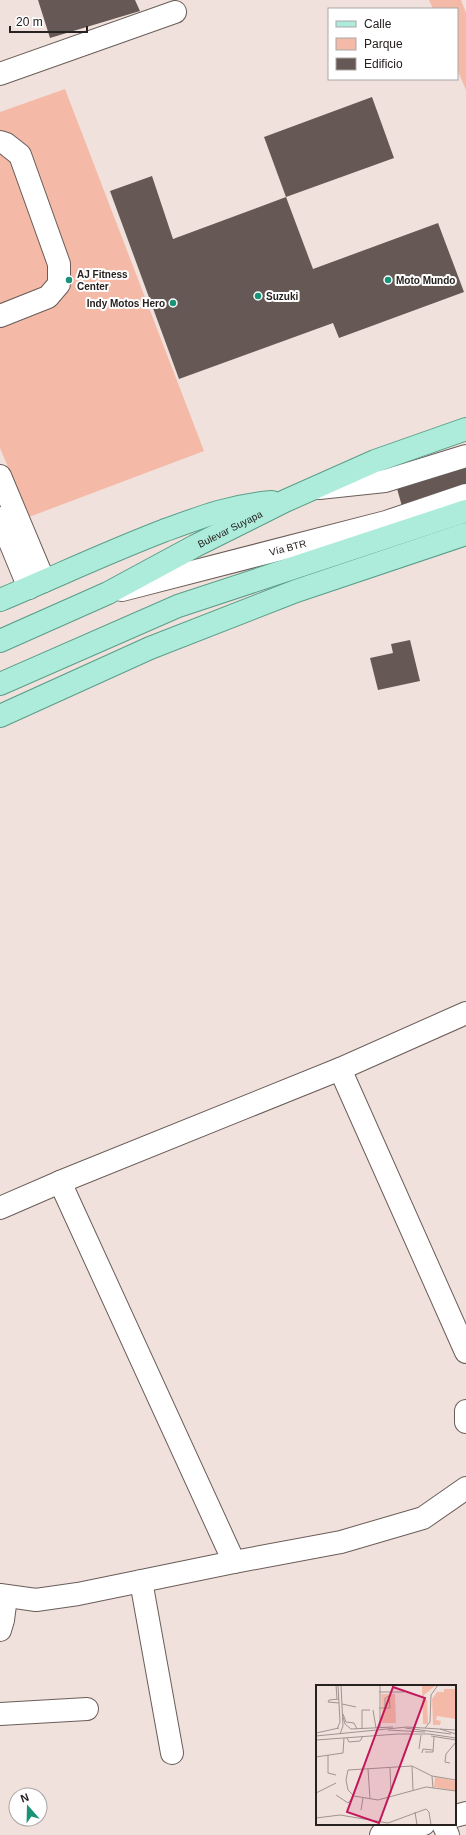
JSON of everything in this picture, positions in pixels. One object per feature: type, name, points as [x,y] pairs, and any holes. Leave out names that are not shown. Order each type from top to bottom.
[{"type":"main road","name":"Bulevar Suyapa","points":[[0,641],[108,593],[195,546],[285,501],[375,461],[466,429]]},
{"type":"main road","points":[[0,600],[121,547],[213,512],[246,504],[285,501]]},
{"type":"main road","points":[[0,684],[178,606],[466,511]]},
{"type":"main road","points":[[0,716],[157,645],[296,591],[466,534]]},
{"type":"street","points":[[0,74],[175,12]]},
{"type":"street","points":[[0,142],[6,144],[20,155],[59,264],[58,284],[48,297],[0,316]]},
{"type":"street","points":[[314,488],[385,481],[466,456]]},
{"type":"street","points":[[0,476],[37,585]]},
{"type":"street","name":"Vía BTR","points":[[108,593],[386,522],[466,495]]},
{"type":"street","points":[[0,518],[37,585]]},
{"type":"street","points":[[0,1208],[60,1182],[340,1069],[466,1013]]},
{"type":"street","points":[[340,1069],[466,1352]]},
{"type":"street","points":[[60,1182],[234,1562]]},
{"type":"street","points":[[466,1411],[466,1422]]},
{"type":"street","points":[[0,1630],[3,1620],[3,1596],[36,1600],[78,1594],[341,1542],[423,1518],[466,1488]]},
{"type":"street","points":[[141,1581],[172,1752]]},
{"type":"street","points":[[0,1714],[87,1709]]},
{"type":"street","points":[[456,1816],[466,1813]]},
{"type":"street","points":[[381,1835],[420,1825]]},
{"type":"street","points":[[443,1825],[448,1835]]},
{"type":"green space","points":[[429,0],[461,0],[466,13],[466,90],[458,71],[458,8],[433,8]]},
{"type":"green space","name":"AJ Fitness Center","points":[[65,89],[204,451],[29,517],[0,448],[0,112]]},
{"type":"building","points":[[38,0],[135,0],[140,11],[50,38]]},
{"type":"building","points":[[372,97],[394,158],[286,197],[264,137]]},
{"type":"building","points":[[152,176],[173,239],[286,197],[313,269],[438,223],[464,292],[339,338],[333,323],[179,379],[110,191]]},
{"type":"building","points":[[466,463],[466,489],[403,510],[396,485]]},
{"type":"building","points":[[410,640],[420,681],[378,690],[370,658],[393,653],[391,644]]},
{"type":"place","name":"AJ Fitness Center","points":[[69,280]]},
{"type":"place","name":"Moto Mundo","points":[[388,280]]},
{"type":"place","name":"Suzuki","points":[[258,296]]},
{"type":"place","name":"Indy Motos Hero","points":[[173,303]]}]
